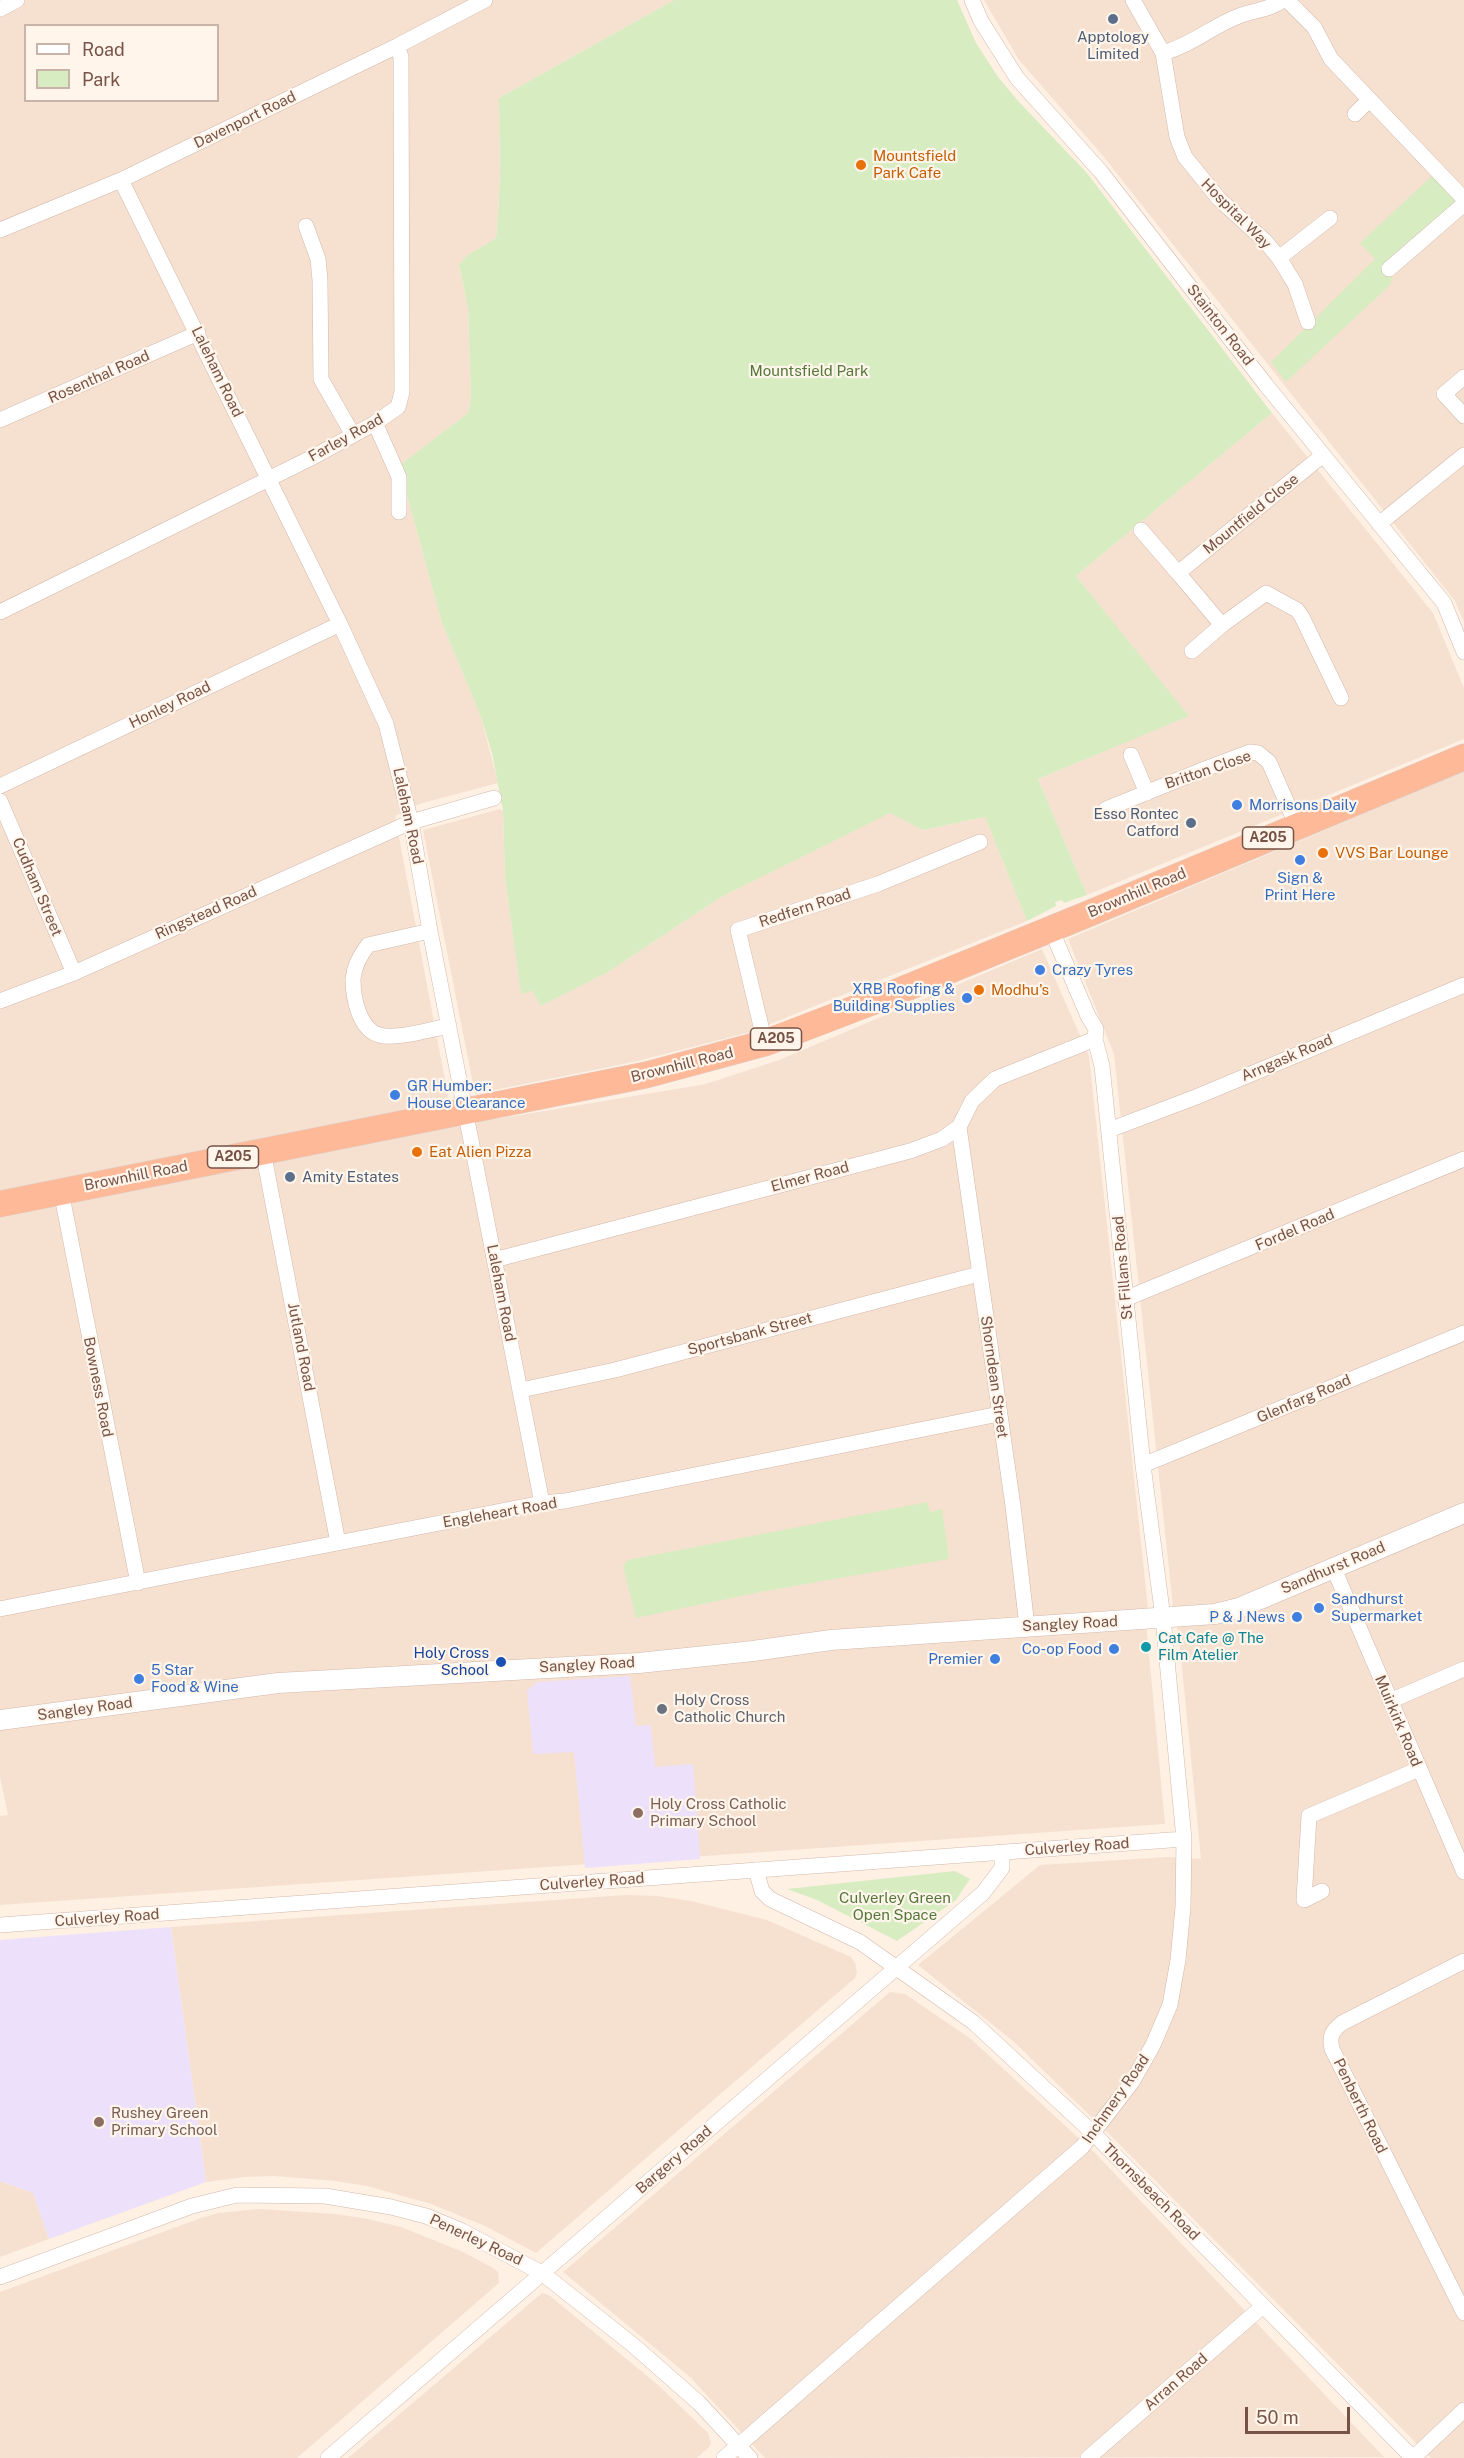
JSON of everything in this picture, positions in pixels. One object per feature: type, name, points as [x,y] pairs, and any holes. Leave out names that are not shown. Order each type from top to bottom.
[{"type":"highway","name":"Brownhill Road","points":[[0,1204],[646,1075],[765,1043],[872,1002],[1464,757]]},
{"type":"street","points":[[0,9],[16,0]]},
{"type":"street","name":"Davenport Road","points":[[0,230],[121,180],[397,46],[485,0]]},
{"type":"street","name":"Stainton Road","points":[[972,0],[981,21],[1017,78],[1101,172],[1266,385],[1444,603],[1464,652]]},
{"type":"street","points":[[1133,0],[1163,53],[1184,47],[1238,16],[1276,6],[1285,0],[1314,27],[1331,59],[1464,199]]},
{"type":"street","name":"Farley Road","points":[[0,612],[269,479],[375,423],[398,407],[402,392],[401,57],[397,46]]},
{"type":"street","name":"Hospital Way","points":[[1163,53],[1177,137],[1194,170],[1219,199],[1265,241],[1278,258],[1295,284],[1308,322]]},
{"type":"street","points":[[1355,114],[1370,100]]},
{"type":"street","name":"Laleham Road","points":[[121,180],[340,624],[386,724],[411,822],[430,931],[542,1503]]},
{"type":"street","points":[[1389,269],[1464,204]]},
{"type":"street","name":"Hospital Way","points":[[1278,258],[1330,219]]},
{"type":"street","points":[[306,226],[318,259],[321,378],[353,435]]},
{"type":"street","name":"Rosenthal Road","points":[[0,420],[198,333]]},
{"type":"street","points":[[1464,377],[1444,394],[1464,416]]},
{"type":"street","points":[[375,423],[399,477],[399,512]]},
{"type":"street","name":"Mountfield Close","points":[[1178,573],[1323,455]]},
{"type":"street","points":[[1379,524],[1464,455]]},
{"type":"street","points":[[1140,530],[1222,625]]},
{"type":"street","points":[[1192,651],[1222,625],[1266,593],[1297,610],[1302,617],[1341,698]]},
{"type":"street","name":"Honley Road","points":[[0,786],[340,624]]},
{"type":"street","name":"Britton Close","points":[[1106,809],[1232,759],[1258,753],[1269,762],[1296,826]]},
{"type":"street","name":"Britton Close","points":[[1131,755],[1147,793]]},
{"type":"street","name":"Ringstead Road","points":[[0,1002],[74,973],[411,822],[494,798]]},
{"type":"street","name":"Cudham Street","points":[[0,801],[74,973]]},
{"type":"street","name":"Redfern Road","points":[[765,1043],[738,930],[878,884],[980,842]]},
{"type":"street","name":"St Fillans Road","points":[[1051,928],[1096,1029],[1095,1039],[1102,1066],[1109,1130],[1143,1465],[1163,1618]]},
{"type":"street","points":[[430,931],[368,945],[353,979],[357,1003],[363,1024],[379,1035],[393,1036],[449,1026]]},
{"type":"street","name":"Arngask Road","points":[[1109,1130],[1464,984]]},
{"type":"street","points":[[958,1127],[972,1101],[995,1079],[1095,1039]]},
{"type":"street","name":"Elmer Road","points":[[494,1260],[910,1150],[942,1139],[958,1127]]},
{"type":"street","name":"Shorndean Street","points":[[958,1127],[1016,1529],[1027,1626]]},
{"type":"street","name":"Jutland Road","points":[[263,1151],[338,1543]]},
{"type":"street","name":"Fordel Road","points":[[1125,1299],[1464,1159]]},
{"type":"street","name":"Bowness Road","points":[[61,1191],[138,1583]]},
{"type":"street","name":"Sportsbank Street","points":[[521,1390],[615,1370],[979,1274]]},
{"type":"street","name":"Glenfarg Road","points":[[1143,1465],[1464,1333]]},
{"type":"street","name":"Engleheart Road","points":[[0,1610],[542,1503],[565,1501],[770,1461],[999,1413]]},
{"type":"street","name":"Sandhurst Road","points":[[1163,1618],[1192,1617],[1232,1610],[1464,1513]]},
{"type":"street","name":"Muirkirk Road","points":[[1334,1569],[1419,1769],[1457,1840],[1464,1872]]},
{"type":"street","name":"Sangley Road","points":[[4,1718],[278,1683],[639,1663],[831,1640],[1163,1618]]},
{"type":"street","name":"Inchmery Road","points":[[724,2458],[1082,2147],[1131,2082],[1153,2045],[1170,2005],[1178,1960],[1182,1918],[1184,1839],[1163,1618]]},
{"type":"street","points":[[1390,1701],[1464,1669]]},
{"type":"street","points":[[1322,1891],[1304,1900],[1309,1816],[1419,1769]]},
{"type":"street","name":"Culverley Road","points":[[0,1925],[1184,1839]]},
{"type":"street","name":"Bargery Road","points":[[328,2458],[983,1893],[1002,1868],[1002,1852]]},
{"type":"street","name":"Thornsbeach Road","points":[[756,1870],[762,1891],[770,1899],[860,1942],[973,2022],[1093,2133],[1413,2458]]},
{"type":"street","name":"Penberth Road","points":[[1464,1961],[1342,2023],[1333,2031],[1330,2040],[1332,2049],[1464,2313]]},
{"type":"street","name":"Penerley Road","points":[[0,2277],[192,2206],[237,2195],[325,2196],[391,2206],[426,2216],[462,2231],[542,2273],[633,2345],[699,2403],[750,2458]]},
{"type":"street","name":"Arran Road","points":[[1088,2458],[1263,2306]]},
{"type":"street","points":[[1413,2458],[1464,2410]]},
{"type":"shaded area","points":[[0,0],[674,0],[499,98],[500,176],[497,232],[495,239],[468,255],[459,266],[468,308],[471,396],[469,412],[399,466],[442,623],[481,717],[498,783],[419,804],[395,816],[449,1101],[0,1191]]},
{"type":"shaded area","points":[[984,0],[1464,0],[1464,622],[1455,601],[1103,156],[1019,60]]},
{"type":"shaded area","points":[[1272,413],[1433,613],[1464,688],[1464,739],[1087,895],[1038,779],[1188,716],[1076,576]]},
{"type":"shaded area","points":[[1464,771],[1464,2458],[1431,2458],[1108,2133],[1013,2041],[918,1965],[1040,1865],[1168,1857],[1201,1859],[1179,1638],[1173,1607],[1114,1054],[1068,939]]},
{"type":"shaded area","points":[[500,809],[503,811],[505,877],[521,993],[532,991],[541,1006],[608,972],[721,897],[890,812],[923,830],[985,817],[1027,921],[750,1032],[638,1061],[475,1094],[423,830]]},
{"type":"shaded area","points":[[1042,949],[1089,1056],[1148,1608],[1147,1633],[1165,1824],[0,1905],[0,1816],[8,1815],[0,1777],[0,1218],[454,1126],[706,1084],[779,1060]]},
{"type":"shaded area","name":"Holy Cross Catholic Primary School","points":[[630,1676],[636,1726],[651,1725],[655,1767],[693,1764],[700,1859],[585,1868],[574,1752],[533,1754],[527,1690],[538,1682]]},
{"type":"shaded area","points":[[626,1895],[657,1896],[691,1901],[767,1920],[851,1957],[857,1972],[855,1978],[536,2253],[485,2226],[431,2204],[367,2186],[274,2176],[206,2182],[171,1927]]},
{"type":"shaded area","name":"Rushey Green Primary School","points":[[171,1927],[206,2182],[49,2239],[33,2193],[0,2181],[0,1940]]},
{"type":"shaded area","points":[[890,1992],[905,1994],[971,2039],[1096,2154],[1384,2457],[765,2458],[690,2377],[563,2272]]},
{"type":"shaded area","points":[[0,2181],[33,2193],[49,2239],[0,2257]]},
{"type":"shaded area","points":[[259,2209],[335,2214],[401,2227],[463,2252],[493,2268],[498,2272],[499,2283],[297,2458],[0,2458],[0,2292],[198,2219],[218,2213]]},
{"type":"shaded area","points":[[542,2293],[549,2295],[658,2385],[708,2433],[711,2443],[709,2447],[697,2458],[348,2458]]},
{"type":"green space","name":"Mountsfield Park","points":[[674,0],[957,0],[976,43],[998,77],[1086,172],[1272,413],[1076,576],[1189,716],[1038,779],[1087,895],[1064,903],[1062,900],[1055,902],[1056,906],[1027,921],[985,817],[923,830],[890,813],[721,897],[608,972],[541,1006],[532,991],[521,994],[505,877],[503,811],[492,753],[481,717],[442,623],[399,466],[469,412],[471,396],[468,308],[459,265],[468,255],[495,239],[497,232],[500,176],[499,98]]},
{"type":"green space","points":[[1434,174],[1456,199],[1455,205],[1399,258],[1390,285],[1286,382],[1271,362],[1375,259],[1360,243]]},
{"type":"green space","points":[[927,1502],[930,1512],[942,1509],[949,1559],[760,1592],[636,1618],[623,1566],[628,1560]]},
{"type":"green space","name":"Culverley Green Open Space","points":[[955,1871],[970,1879],[956,1900],[897,1941],[817,1900],[787,1889]]},
{"type":"place","name":"Apptology Limited","points":[[1113,19]]},
{"type":"place","name":"Mountsfield Park Cafe","points":[[861,165]]},
{"type":"place","name":"Morrisons Daily","points":[[1237,805]]},
{"type":"place","name":"Esso Rontec Catford","points":[[1191,823]]},
{"type":"place","name":"VVS Bar Lounge","points":[[1323,853]]},
{"type":"place","name":"Sign & Print Here","points":[[1300,860]]},
{"type":"place","name":"Crazy Tyres","points":[[1040,970]]},
{"type":"place","name":"Modhu's","points":[[979,990]]},
{"type":"place","name":"XRB Roofing & Building Supplies","points":[[967,998]]},
{"type":"place","name":"GR Humber: House Clearance","points":[[395,1095]]},
{"type":"place","name":"Eat Alien Pizza","points":[[417,1152]]},
{"type":"place","name":"Amity Estates","points":[[290,1177]]},
{"type":"place","name":"Sandhurst Supermarket","points":[[1319,1608]]},
{"type":"place","name":"P & J News","points":[[1297,1617]]},
{"type":"place","name":"Cat Cafe @ The Film Atelier","points":[[1146,1647]]},
{"type":"place","name":"Co-op Food","points":[[1114,1649]]},
{"type":"place","name":"Premier","points":[[995,1659]]},
{"type":"place","name":"Holy Cross School","points":[[501,1662]]},
{"type":"place","name":"5 Star Food & Wine","points":[[139,1679]]},
{"type":"place","name":"Holy Cross Catholic Church","points":[[662,1709]]},
{"type":"place","name":"Holy Cross Catholic Primary School","points":[[638,1813]]},
{"type":"place","name":"Rushey Green Primary School","points":[[99,2122]]}]
